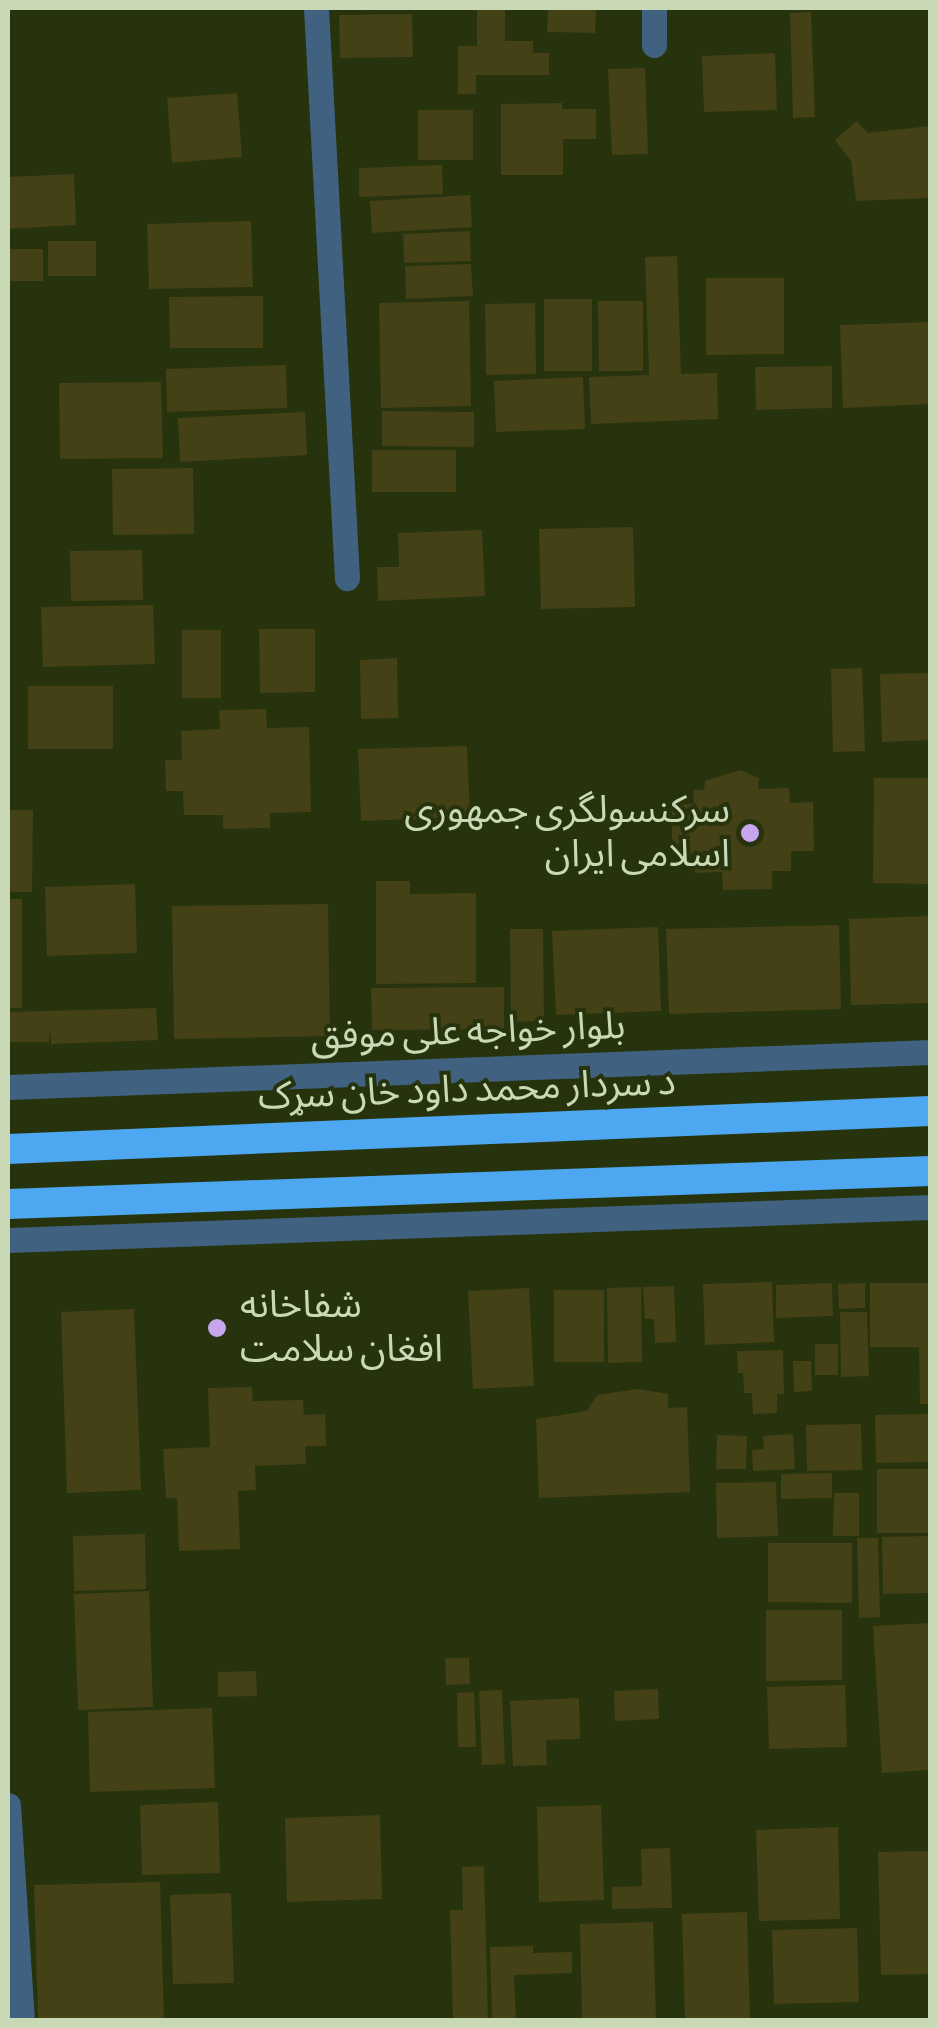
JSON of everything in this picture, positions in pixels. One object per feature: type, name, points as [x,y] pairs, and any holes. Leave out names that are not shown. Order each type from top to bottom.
[{"type":"highway","name":"د سردار محمد داود خان سړک","points":[[8,1149],[930,1110]]},
{"type":"highway","points":[[8,1204],[930,1171]]},
{"type":"street","points":[[316,8],[347,578]]},
{"type":"street","points":[[654,8],[654,45]]},
{"type":"street","name":"بلوار خواجه علی موفق","points":[[8,1087],[930,1052]]},
{"type":"street","points":[[8,1240],[930,1207]]},
{"type":"street","points":[[8,1805],[22,2020]]},
{"type":"building","points":[[548,8],[596,8],[595,33],[547,32]]},
{"type":"building","points":[[477,9],[505,10],[505,41],[533,41],[533,53],[549,53],[549,75],[476,75],[476,94],[458,94],[458,46],[477,46]]},
{"type":"building","points":[[811,12],[815,117],[793,118],[790,13]]},
{"type":"building","points":[[412,14],[413,57],[340,58],[339,15]]},
{"type":"building","points":[[775,53],[777,110],[704,112],[702,56]]},
{"type":"building","points":[[645,68],[648,154],[612,155],[608,69]]},
{"type":"building","points":[[237,93],[242,157],[172,163],[167,98]]},
{"type":"building","points":[[562,103],[562,109],[596,109],[596,139],[563,139],[563,175],[501,175],[501,104]]},
{"type":"building","points":[[418,110],[473,110],[473,160],[418,160]]},
{"type":"building","points":[[857,121],[868,133],[930,126],[930,198],[856,201],[851,161],[835,140]]},
{"type":"building","points":[[442,165],[443,194],[359,197],[359,168]]},
{"type":"building","points":[[74,174],[76,225],[8,229],[8,177]]},
{"type":"building","points":[[470,195],[472,227],[372,233],[370,201]]},
{"type":"building","points":[[251,221],[253,287],[149,289],[147,224]]},
{"type":"building","points":[[470,231],[471,261],[404,263],[403,234]]},
{"type":"building","points":[[48,241],[96,241],[96,276],[48,276]]},
{"type":"building","points":[[8,249],[43,249],[43,281],[8,281]]},
{"type":"building","points":[[677,256],[681,374],[717,373],[718,419],[591,424],[589,377],[649,375],[645,257]]},
{"type":"building","points":[[471,264],[473,296],[406,299],[405,266]]},
{"type":"building","points":[[706,278],[784,278],[784,354],[706,355]]},
{"type":"building","points":[[263,296],[263,348],[170,348],[169,297]]},
{"type":"building","points":[[544,299],[592,299],[592,371],[544,371]]},
{"type":"building","points":[[469,301],[471,406],[381,408],[379,303]]},
{"type":"building","points":[[598,301],[643,301],[643,371],[599,371]]},
{"type":"building","points":[[535,303],[536,374],[486,375],[485,304]]},
{"type":"building","points":[[930,322],[930,404],[843,408],[840,325]]},
{"type":"building","points":[[286,365],[287,408],[167,412],[166,369]]},
{"type":"building","points":[[832,366],[832,408],[756,410],[755,367]]},
{"type":"building","points":[[583,377],[585,429],[496,432],[494,381]]},
{"type":"building","points":[[161,382],[163,458],[60,459],[59,383]]},
{"type":"building","points":[[382,411],[474,412],[474,447],[382,446]]},
{"type":"building","points":[[305,412],[307,455],[180,462],[178,418]]},
{"type":"building","points":[[372,450],[456,450],[456,492],[372,492]]},
{"type":"building","points":[[193,468],[194,534],[113,535],[112,469]]},
{"type":"building","points":[[633,527],[635,607],[541,609],[539,529]]},
{"type":"building","points":[[482,530],[485,596],[378,601],[377,567],[399,567],[398,533]]},
{"type":"building","points":[[142,550],[143,600],[71,601],[70,551]]},
{"type":"building","points":[[153,605],[155,664],[43,667],[41,607]]},
{"type":"building","points":[[259,629],[315,629],[315,692],[260,693]]},
{"type":"building","points":[[182,630],[221,630],[221,698],[182,698]]},
{"type":"building","points":[[397,658],[398,718],[361,719],[360,660]]},
{"type":"building","points":[[862,668],[865,751],[833,752],[831,669]]},
{"type":"building","points":[[930,673],[930,740],[882,742],[880,674]]},
{"type":"building","points":[[28,686],[113,686],[113,749],[28,749]]},
{"type":"building","points":[[266,709],[267,728],[309,727],[311,812],[270,813],[270,828],[223,829],[223,815],[184,815],[183,791],[166,791],[165,760],[182,760],[181,731],[220,729],[219,710]]},
{"type":"building","points":[[467,746],[470,817],[361,821],[358,749]]},
{"type":"building","points":[[740,770],[759,778],[758,789],[789,788],[790,803],[813,802],[814,851],[791,851],[791,871],[772,871],[772,889],[723,890],[722,872],[695,873],[695,853],[672,854],[672,805],[694,804],[693,790],[704,790],[705,781]]},
{"type":"building","points":[[874,778],[930,778],[930,884],[873,883]]},
{"type":"building","points":[[8,810],[33,810],[32,892],[8,892]]},
{"type":"building","points":[[376,881],[410,881],[410,894],[476,893],[476,983],[376,984]]},
{"type":"building","points":[[135,884],[137,953],[47,956],[45,887]]},
{"type":"building","points":[[8,899],[22,899],[22,1008],[8,1008]]},
{"type":"building","points":[[328,904],[330,1036],[174,1039],[172,906]]},
{"type":"building","points":[[930,916],[930,1003],[851,1005],[849,919]]},
{"type":"building","points":[[839,925],[841,1009],[669,1014],[666,929]]},
{"type":"building","points":[[658,927],[661,1011],[556,1015],[552,931]]},
{"type":"building","points":[[510,929],[543,929],[544,1021],[511,1022]]},
{"type":"building","points":[[504,987],[504,1029],[372,1030],[371,988]]},
{"type":"building","points":[[156,1008],[158,1040],[51,1044],[50,1029],[49,1042],[8,1042],[8,1012]]},
{"type":"building","points":[[772,1282],[774,1342],[705,1345],[703,1284]]},
{"type":"building","points":[[832,1283],[833,1316],[776,1318],[776,1285]]},
{"type":"building","points":[[865,1283],[865,1308],[839,1309],[838,1284]]},
{"type":"building","points":[[870,1283],[930,1283],[930,1404],[920,1404],[919,1347],[870,1347]]},
{"type":"building","points":[[674,1286],[676,1342],[655,1343],[654,1319],[645,1319],[643,1287]]},
{"type":"building","points":[[641,1287],[642,1362],[608,1363],[607,1288]]},
{"type":"building","points":[[529,1288],[534,1386],[473,1389],[468,1291]]},
{"type":"building","points":[[554,1290],[604,1290],[604,1362],[554,1362]]},
{"type":"building","points":[[134,1309],[141,1490],[67,1493],[61,1312]]},
{"type":"building","points":[[840,1312],[867,1312],[869,1376],[841,1377]]},
{"type":"building","points":[[815,1344],[838,1344],[838,1375],[815,1375]]},
{"type":"building","points":[[783,1350],[784,1394],[777,1394],[777,1413],[753,1414],[752,1393],[744,1393],[743,1373],[738,1373],[737,1351]]},
{"type":"building","points":[[793,1361],[811,1361],[812,1391],[794,1392]]},
{"type":"building","points":[[252,1387],[253,1401],[303,1400],[304,1415],[325,1414],[326,1446],[305,1446],[306,1464],[255,1466],[256,1490],[238,1491],[240,1549],[179,1551],[177,1498],[166,1498],[163,1449],[210,1447],[208,1388]]},
{"type":"building","points":[[638,1389],[668,1394],[668,1408],[687,1407],[690,1492],[539,1498],[536,1419],[587,1411],[597,1395]]},
{"type":"building","points":[[930,1414],[930,1462],[876,1463],[875,1415]]},
{"type":"building","points":[[861,1424],[862,1470],[807,1471],[806,1425]]},
{"type":"building","points":[[793,1434],[795,1469],[753,1471],[752,1450],[764,1449],[763,1436]]},
{"type":"building","points":[[717,1435],[747,1436],[746,1469],[716,1469]]},
{"type":"building","points":[[877,1469],[930,1469],[930,1533],[877,1533]]},
{"type":"building","points":[[832,1473],[832,1498],[781,1499],[781,1474]]},
{"type":"building","points":[[776,1482],[778,1536],[717,1538],[716,1483]]},
{"type":"building","points":[[834,1493],[859,1493],[859,1536],[833,1536]]},
{"type":"building","points":[[145,1534],[146,1589],[74,1591],[73,1536]]},
{"type":"building","points":[[930,1536],[930,1593],[883,1594],[882,1537]]},
{"type":"building","points":[[857,1538],[878,1538],[880,1617],[859,1618]]},
{"type":"building","points":[[768,1543],[852,1543],[852,1603],[768,1602]]},
{"type":"building","points":[[149,1591],[153,1707],[78,1710],[74,1594]]},
{"type":"building","points":[[766,1610],[842,1610],[842,1680],[766,1681]]},
{"type":"building","points":[[930,1623],[930,1770],[882,1773],[873,1626]]},
{"type":"building","points":[[445,1658],[469,1658],[470,1684],[446,1685]]},
{"type":"building","points":[[256,1671],[257,1696],[218,1697],[218,1672]]},
{"type":"building","points":[[845,1685],[847,1747],[769,1749],[767,1687]]},
{"type":"building","points":[[658,1689],[659,1719],[615,1721],[614,1691]]},
{"type":"building","points":[[502,1690],[505,1764],[482,1765],[479,1691]]},
{"type":"building","points":[[474,1692],[476,1747],[458,1747],[457,1693]]},
{"type":"building","points":[[579,1698],[580,1739],[546,1740],[547,1765],[513,1766],[510,1701]]},
{"type":"building","points":[[212,1708],[215,1788],[90,1792],[88,1712]]},
{"type":"building","points":[[218,1802],[220,1873],[142,1875],[140,1805]]},
{"type":"building","points":[[601,1805],[604,1900],[539,1902],[537,1807]]},
{"type":"building","points":[[380,1815],[382,1899],[287,1902],[285,1818]]},
{"type":"building","points":[[838,1827],[840,1919],[759,1921],[756,1830]]},
{"type":"building","points":[[670,1848],[672,1908],[612,1909],[612,1887],[642,1886],[641,1849]]},
{"type":"building","points":[[930,1851],[930,1974],[881,1975],[878,1852]]},
{"type":"building","points":[[484,1866],[488,2020],[453,2020],[450,1910],[463,1910],[462,1867]]},
{"type":"building","points":[[160,1882],[164,2020],[38,2020],[34,1885]]},
{"type":"building","points":[[231,1893],[234,1983],[173,1984],[170,1895]]},
{"type":"building","points":[[747,1912],[750,2020],[685,2020],[682,1914]]},
{"type":"building","points":[[653,1922],[656,2020],[582,2020],[580,1924]]},
{"type":"building","points":[[857,1928],[859,2002],[774,2004],[772,1930]]},
{"type":"building","points":[[533,1946],[533,1953],[572,1952],[572,1973],[514,1975],[516,2020],[492,2020],[490,1947]]},
{"type":"place","name":"سرکنسولگری جمهوری اسلامی ایران","points":[[750,833]]},
{"type":"place","name":"شفاخانه افغان سلامت","points":[[217,1328]]}]
